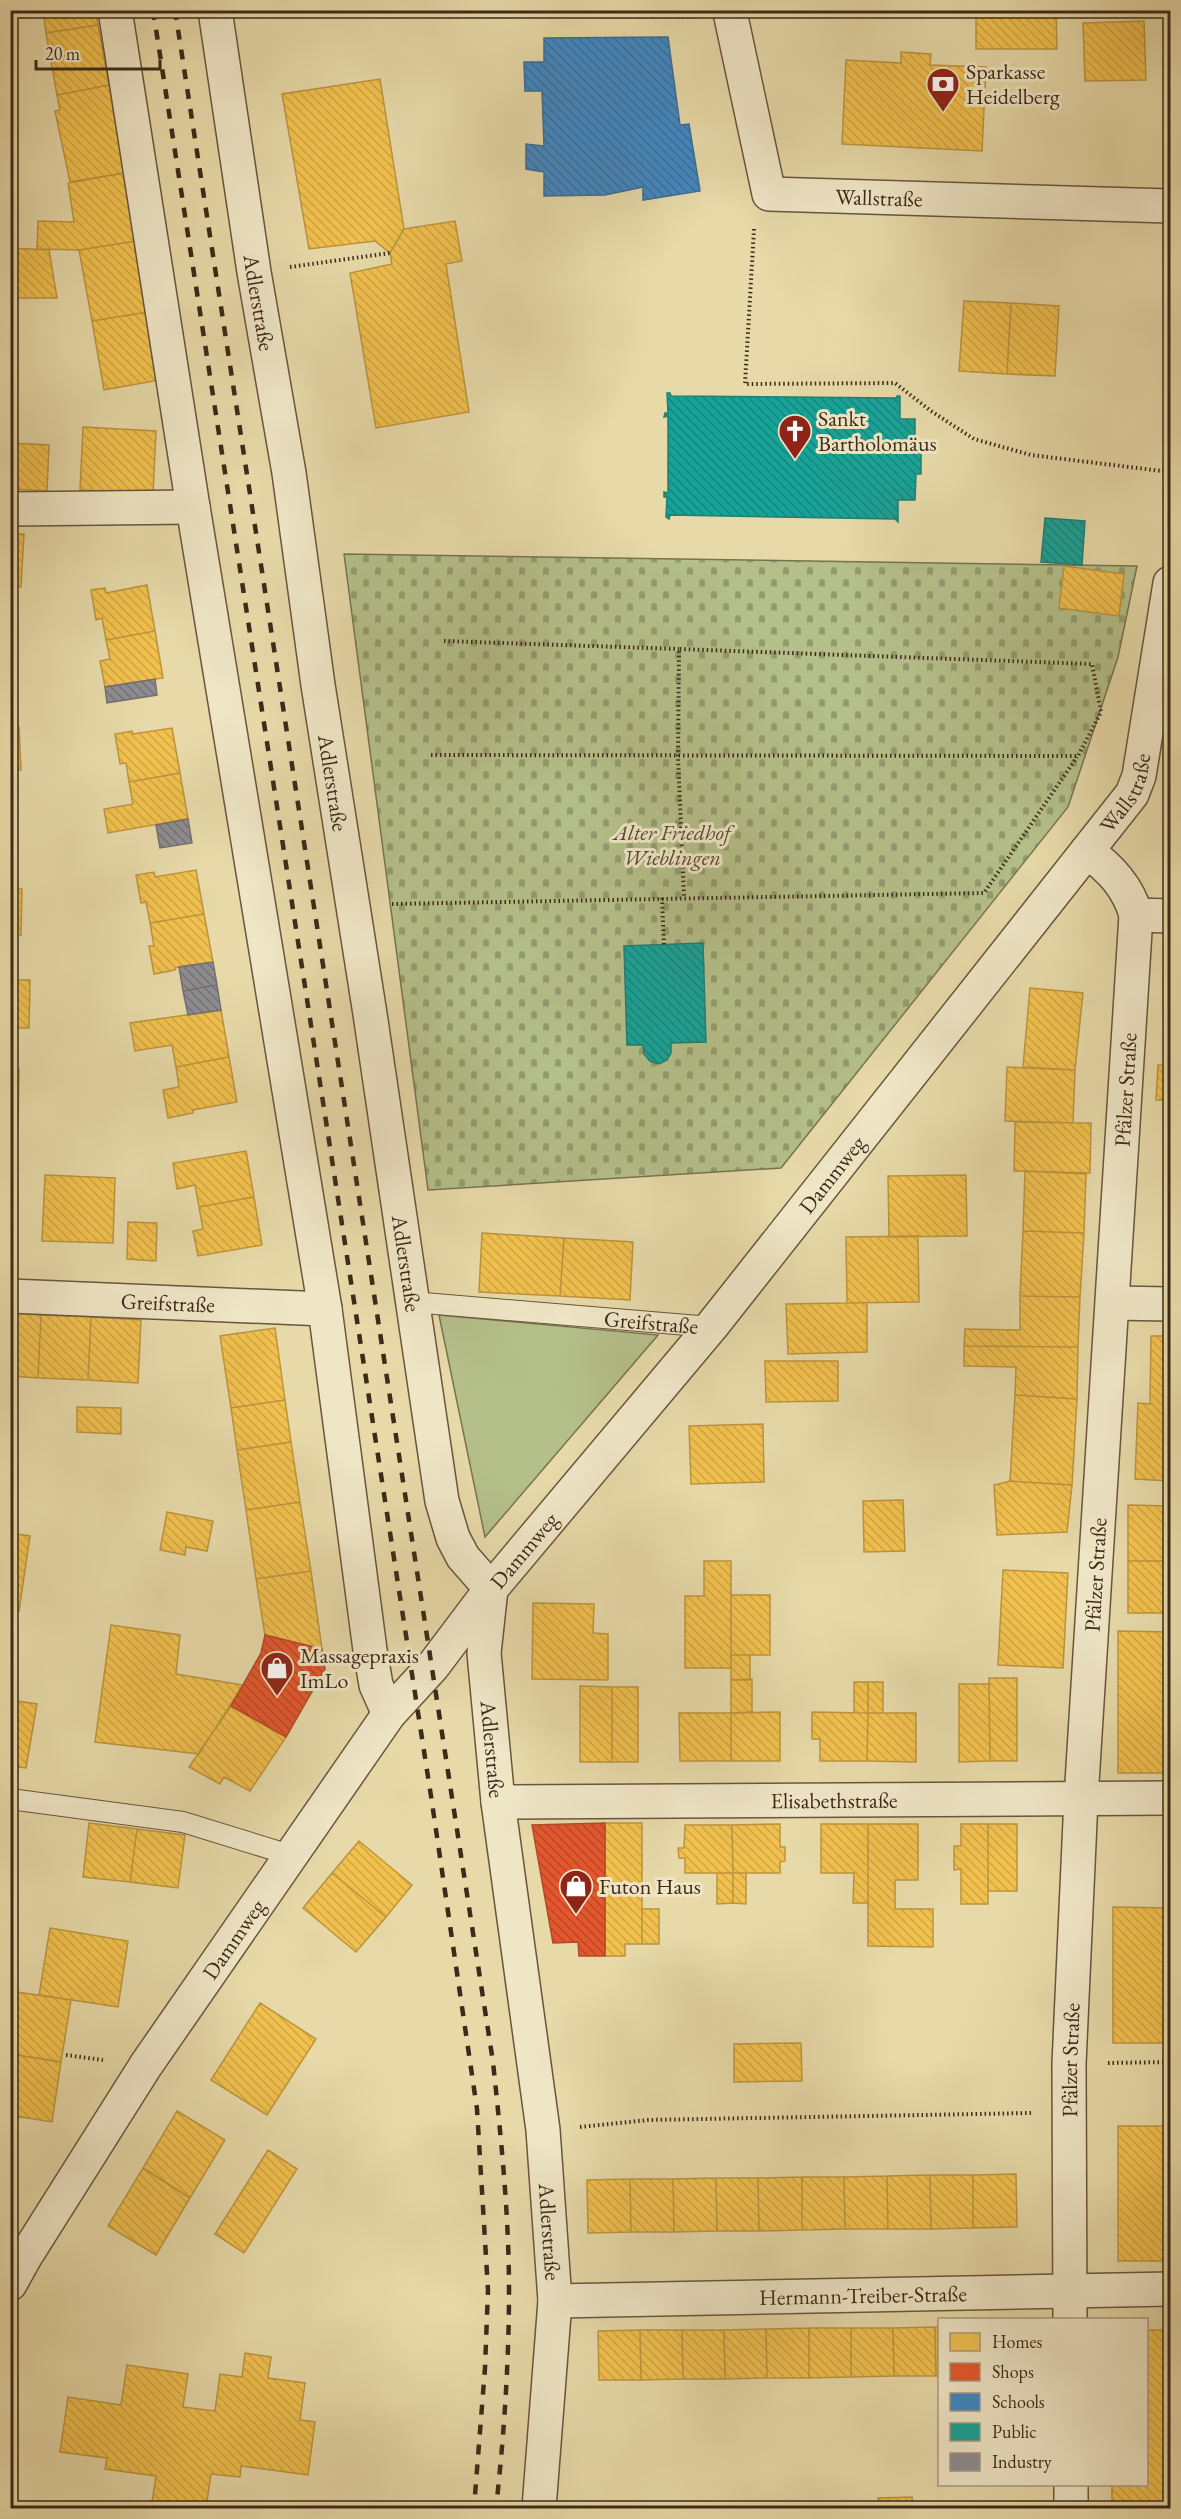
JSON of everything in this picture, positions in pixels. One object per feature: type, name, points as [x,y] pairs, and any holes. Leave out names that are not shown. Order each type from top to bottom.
[{"type":"street","points":[[115,10],[193,507],[325,1308],[370,1650],[376,1685],[390,1706]]},
{"type":"street","name":"Adlerstraße","points":[[216,13],[254,272],[289,473],[318,685],[372,1025],[442,1501],[453,1538],[463,1557],[491,1589],[484,1653],[498,1802],[543,2130],[555,2301],[539,2508]]},
{"type":"street","points":[[731,17],[769,194]]},
{"type":"street","name":"Wallstraße","points":[[769,194],[1170,206]]},
{"type":"street","points":[[10,509],[193,507]]},
{"type":"street","name":"Wallstraße","points":[[1087,851],[1132,794],[1139,776],[1170,583]]},
{"type":"street","name":"Pfälzer Straße","points":[[1070,2305],[1069,2064],[1081,1799],[1136,915],[1132,900],[1122,884],[1109,868],[1087,851]]},
{"type":"street","name":"Dammweg","points":[[10,2284],[146,2065],[390,1706],[433,1666],[491,1589],[711,1327],[1087,851]]},
{"type":"street","points":[[1136,915],[1170,916]]},
{"type":"street","name":"Greifstraße","points":[[10,1296],[325,1308]]},
{"type":"street","points":[[1113,1303],[1170,1304]]},
{"type":"street","name":"Elisabethstraße","points":[[498,1802],[1170,1798]]},
{"type":"street","name":"Hermann-Treiber-Straße","points":[[555,2301],[1070,2305],[1170,2289]]},
{"type":"street","points":[[1071,2486],[1071,2508]]},
{"type":"lane","name":"Greifstraße","points":[[412,1302],[711,1327]]},
{"type":"lane","points":[[10,1799],[183,1822],[290,1855]]},
{"type":"path","points":[[216,13],[731,17]]},
{"type":"path","points":[[769,194],[754,225],[745,384],[895,383],[931,411],[974,439],[1031,455],[1170,472]]},
{"type":"path","points":[[254,272],[390,253]]},
{"type":"path","points":[[390,904],[662,897],[984,893],[1078,756],[1101,711],[1092,664],[444,640]]},
{"type":"path","points":[[679,649],[678,757],[684,897]]},
{"type":"path","points":[[431,755],[1078,756]]},
{"type":"path","points":[[662,897],[664,945]]},
{"type":"path","points":[[1069,2064],[1170,2062]]},
{"type":"path","points":[[543,2130],[648,2120],[1068,2112]]},
{"type":"green space","name":"Alter Friedhof Wieblingen","points":[[344,554],[1137,566],[1118,657],[1068,807],[781,1168],[428,1190]]},
{"type":"green space","points":[[439,1315],[658,1335],[485,1537]]},
{"type":"building: Homes","points":[[43,10],[95,10],[98,25],[46,33]]},
{"type":"building: Homes","points":[[976,10],[1056,10],[1057,49],[976,49]]},
{"type":"building: Homes","points":[[1168,10],[1170,10],[1170,67],[1167,67]]},
{"type":"building: Homes","points":[[1144,21],[1146,80],[1085,81],[1083,23]]},
{"type":"building: Homes","points":[[98,25],[109,85],[57,95],[46,33]]},
{"type":"building: Homes","points":[[10,46],[15,46],[14,80],[10,79]]},
{"type":"building: Homes","points":[[901,52],[931,54],[930,65],[986,67],[982,151],[842,144],[846,60],[901,63]]},
{"type":"building: Homes","points":[[380,79],[404,229],[390,253],[375,241],[309,249],[282,94]]},
{"type":"building: Homes","points":[[109,85],[124,173],[70,182],[55,111],[60,110],[57,95]]},
{"type":"building: Homes","points":[[124,173],[136,241],[79,250],[37,249],[38,221],[74,222],[68,183]]},
{"type":"building: Homes","points":[[455,221],[462,261],[446,264],[469,412],[376,428],[350,273],[392,264],[390,253],[404,229]]},
{"type":"building: Homes","points":[[136,241],[148,312],[92,321],[79,250]]},
{"type":"building: Homes","points":[[10,248],[49,250],[57,298],[11,298]]},
{"type":"building: Homes","points":[[964,301],[1011,303],[1007,374],[959,371]]},
{"type":"building: Homes","points":[[1011,303],[1059,306],[1055,376],[1007,374]]},
{"type":"building: Homes","points":[[148,312],[160,380],[104,390],[92,321]]},
{"type":"building: Homes","points":[[83,427],[156,431],[153,494],[80,490]]},
{"type":"building: Homes","points":[[10,443],[49,445],[47,491],[10,489]]},
{"type":"building: Homes","points":[[10,534],[24,534],[21,587],[10,587]]},
{"type":"building: Homes","points":[[1064,566],[1124,574],[1119,616],[1059,608]]},
{"type":"building: Homes","points":[[147,585],[155,631],[106,640],[102,618],[96,620],[91,590],[105,588],[106,593]]},
{"type":"building: Homes","points":[[155,631],[163,678],[105,687],[100,661],[110,659],[106,640]]},
{"type":"building: Homes","points":[[10,727],[19,727],[21,770],[10,770]]},
{"type":"building: Homes","points":[[172,728],[180,773],[129,782],[126,763],[120,764],[115,734],[132,731],[133,734]]},
{"type":"building: Homes","points":[[180,773],[188,819],[108,833],[104,809],[133,804],[129,782]]},
{"type":"building: Homes","points":[[196,870],[204,914],[150,923],[146,902],[141,903],[136,875],[154,872],[155,877]]},
{"type":"building: Homes","points":[[10,889],[22,889],[21,935],[10,935]]},
{"type":"building: Homes","points":[[204,914],[213,962],[179,967],[175,970],[154,974],[149,946],[154,946],[150,923]]},
{"type":"building: Homes","points":[[1168,942],[1170,942],[1170,982],[1167,982]]},
{"type":"building: Homes","points":[[10,980],[30,980],[29,1028],[10,1028]]},
{"type":"building: Homes","points":[[1167,982],[1170,982],[1170,1024],[1166,1024]]},
{"type":"building: Homes","points":[[1030,988],[1083,993],[1075,1070],[1023,1067]]},
{"type":"building: Homes","points":[[221,1010],[229,1057],[176,1067],[172,1045],[135,1051],[130,1023]]},
{"type":"building: Homes","points":[[229,1057],[237,1102],[193,1110],[193,1113],[168,1118],[163,1090],[179,1087],[176,1067]]},
{"type":"building: Homes","points":[[1158,1065],[1170,1066],[1170,1100],[1156,1100]]},
{"type":"building: Homes","points":[[1007,1067],[1075,1070],[1073,1123],[1005,1121]]},
{"type":"building: Homes","points":[[10,1069],[19,1069],[18,1130],[10,1130]]},
{"type":"building: Homes","points":[[1015,1122],[1091,1123],[1090,1173],[1014,1171]]},
{"type":"building: Homes","points":[[246,1151],[254,1197],[199,1207],[195,1185],[177,1189],[173,1163]]},
{"type":"building: Homes","points":[[1025,1171],[1086,1174],[1084,1233],[1023,1231]]},
{"type":"building: Homes","points":[[45,1175],[115,1178],[113,1243],[42,1241]]},
{"type":"building: Homes","points":[[966,1175],[967,1236],[889,1237],[888,1176]]},
{"type":"building: Homes","points":[[10,1190],[18,1190],[15,1243],[10,1243]]},
{"type":"building: Homes","points":[[254,1197],[262,1245],[198,1256],[193,1231],[203,1229],[199,1207]]},
{"type":"building: Homes","points":[[1170,1204],[1170,1283],[1169,1283]]},
{"type":"building: Homes","points":[[128,1222],[157,1223],[156,1261],[127,1259]]},
{"type":"building: Homes","points":[[1023,1231],[1084,1233],[1080,1297],[1020,1296]]},
{"type":"building: Homes","points":[[482,1233],[564,1238],[560,1296],[479,1292]]},
{"type":"building: Homes","points":[[918,1236],[919,1302],[847,1303],[846,1237]]},
{"type":"building: Homes","points":[[564,1238],[633,1242],[630,1300],[560,1296]]},
{"type":"building: Homes","points":[[1020,1296],[1080,1297],[1078,1347],[964,1346],[965,1329],[1020,1330]]},
{"type":"building: Homes","points":[[867,1303],[867,1352],[788,1354],[786,1304]]},
{"type":"building: Homes","points":[[10,1313],[41,1315],[38,1378],[10,1376]]},
{"type":"building: Homes","points":[[41,1315],[91,1317],[88,1380],[38,1378]]},
{"type":"building: Homes","points":[[91,1317],[141,1320],[138,1383],[88,1380]]},
{"type":"building: Homes","points":[[275,1328],[285,1400],[231,1408],[220,1336]]},
{"type":"building: Homes","points":[[1151,1336],[1170,1336],[1170,1481],[1135,1479],[1138,1403],[1150,1404]]},
{"type":"building: Homes","points":[[964,1346],[1078,1347],[1077,1399],[1015,1395],[1016,1367],[964,1366]]},
{"type":"building: Homes","points":[[765,1361],[838,1361],[838,1401],[766,1402]]},
{"type":"building: Homes","points":[[1015,1395],[1077,1399],[1072,1485],[1010,1481]]},
{"type":"building: Homes","points":[[285,1400],[291,1442],[237,1450],[231,1408]]},
{"type":"building: Homes","points":[[77,1407],[121,1408],[121,1434],[77,1432]]},
{"type":"building: Homes","points":[[763,1424],[764,1482],[691,1484],[689,1426]]},
{"type":"building: Homes","points":[[291,1442],[300,1502],[246,1510],[237,1450]]},
{"type":"building: Homes","points":[[1010,1481],[1072,1485],[1067,1532],[997,1535],[994,1485]]},
{"type":"building: Homes","points":[[903,1500],[905,1551],[864,1552],[863,1501]]},
{"type":"building: Homes","points":[[300,1502],[311,1571],[256,1579],[246,1510]]},
{"type":"building: Homes","points":[[1128,1505],[1170,1506],[1170,1561],[1128,1561]]},
{"type":"building: Homes","points":[[167,1512],[213,1521],[207,1551],[186,1547],[185,1555],[160,1550]]},
{"type":"building: Homes","points":[[10,1533],[30,1536],[19,1611],[10,1610]]},
{"type":"building: Homes","points":[[704,1561],[731,1561],[731,1668],[685,1668],[685,1596],[704,1596]]},
{"type":"building: Homes","points":[[1128,1561],[1170,1561],[1170,1613],[1128,1613]]},
{"type":"building: Homes","points":[[1003,1570],[1068,1573],[1063,1668],[998,1665]]},
{"type":"building: Homes","points":[[311,1571],[322,1649],[265,1635],[256,1579]]},
{"type":"building: Homes","points":[[731,1595],[770,1595],[770,1655],[731,1655]]},
{"type":"building: Homes","points":[[533,1603],[594,1604],[593,1633],[608,1634],[608,1680],[532,1679]]},
{"type":"building: Homes","points":[[111,1625],[180,1635],[176,1674],[243,1685],[199,1754],[95,1742]]},
{"type":"building: Homes","points":[[1118,1631],[1170,1632],[1170,1773],[1118,1773]]},
{"type":"building: Homes","points":[[731,1655],[750,1655],[750,1680],[731,1680]]},
{"type":"building: Homes","points":[[989,1678],[1017,1678],[1017,1761],[990,1761]]},
{"type":"building: Homes","points":[[752,1679],[752,1712],[731,1713],[731,1680]]},
{"type":"building: Homes","points":[[854,1682],[868,1682],[868,1713],[854,1713]]},
{"type":"building: Homes","points":[[868,1682],[883,1682],[883,1713],[868,1713]]},
{"type":"building: Homes","points":[[959,1684],[989,1684],[990,1761],[959,1762]]},
{"type":"building: Homes","points":[[580,1686],[612,1687],[612,1762],[580,1762]]},
{"type":"building: Homes","points":[[612,1687],[638,1687],[638,1762],[612,1762]]},
{"type":"building: Homes","points":[[10,1700],[37,1704],[26,1768],[10,1766]]},
{"type":"building: Homes","points":[[231,1706],[286,1737],[250,1791],[224,1777],[220,1784],[189,1767]]},
{"type":"building: Homes","points":[[780,1712],[780,1761],[731,1761],[731,1713]]},
{"type":"building: Homes","points":[[812,1712],[868,1713],[867,1761],[820,1761],[820,1739],[812,1739]]},
{"type":"building: Homes","points":[[679,1713],[731,1713],[731,1761],[680,1761]]},
{"type":"building: Homes","points":[[868,1713],[916,1713],[916,1762],[867,1761]]},
{"type":"building: Homes","points":[[89,1823],[137,1829],[130,1882],[83,1877]]},
{"type":"building: Homes","points":[[605,1823],[642,1823],[642,1944],[625,1944],[625,1956],[605,1956]]},
{"type":"building: Homes","points":[[780,1824],[780,1847],[785,1847],[785,1861],[780,1862],[780,1873],[733,1873],[732,1825]]},
{"type":"building: Homes","points":[[821,1824],[868,1824],[868,1903],[853,1903],[854,1873],[821,1873]]},
{"type":"building: Homes","points":[[868,1824],[918,1824],[918,1880],[895,1880],[895,1909],[933,1909],[933,1947],[868,1946]]},
{"type":"building: Homes","points":[[961,1824],[988,1824],[988,1904],[961,1904],[961,1869],[954,1870],[954,1846],[961,1846]]},
{"type":"building: Homes","points":[[988,1824],[1017,1824],[1017,1891],[988,1891]]},
{"type":"building: Homes","points":[[685,1825],[732,1825],[733,1873],[685,1873],[685,1858],[679,1858],[678,1848],[684,1848]]},
{"type":"building: Homes","points":[[137,1829],[185,1835],[178,1888],[130,1882]]},
{"type":"building: Homes","points":[[359,1841],[412,1885],[386,1917],[332,1873]]},
{"type":"building: Homes","points":[[332,1873],[386,1917],[356,1952],[303,1908]]},
{"type":"building: Homes","points":[[717,1873],[733,1873],[733,1903],[717,1904]]},
{"type":"building: Homes","points":[[733,1873],[746,1873],[746,1904],[733,1903]]},
{"type":"building: Homes","points":[[1113,1907],[1170,1908],[1170,2043],[1113,2043]]},
{"type":"building: Homes","points":[[642,1909],[659,1909],[659,1944],[642,1944]]},
{"type":"building: Homes","points":[[50,1928],[128,1941],[118,2007],[39,1995]]},
{"type":"building: Homes","points":[[10,1991],[71,2000],[61,2062],[10,2054]]},
{"type":"building: Homes","points":[[260,2003],[316,2039],[267,2115],[211,2080]]},
{"type":"building: Homes","points":[[801,2043],[802,2081],[734,2082],[734,2044]]},
{"type":"building: Homes","points":[[10,2054],[61,2062],[52,2122],[10,2115]]},
{"type":"building: Homes","points":[[177,2111],[225,2140],[190,2198],[143,2168]]},
{"type":"building: Homes","points":[[10,2115],[17,2116],[10,2158]]},
{"type":"building: Homes","points":[[1118,2126],[1170,2126],[1170,2261],[1118,2261]]},
{"type":"building: Homes","points":[[268,2150],[297,2169],[244,2253],[215,2234]]},
{"type":"building: Homes","points":[[143,2168],[190,2198],[156,2255],[108,2226]]},
{"type":"building: Homes","points":[[1016,2174],[1017,2227],[973,2228],[973,2175]]},
{"type":"building: Homes","points":[[930,2175],[973,2175],[973,2228],[931,2229]]},
{"type":"building: Homes","points":[[930,2175],[931,2229],[888,2229],[887,2176]]},
{"type":"building: Homes","points":[[887,2176],[888,2229],[845,2229],[844,2177]]},
{"type":"building: Homes","points":[[802,2177],[844,2177],[845,2229],[802,2230]]},
{"type":"building: Homes","points":[[802,2177],[802,2230],[759,2231],[758,2178]]},
{"type":"building: Homes","points":[[716,2178],[758,2178],[759,2231],[717,2231]]},
{"type":"building: Homes","points":[[716,2178],[717,2231],[674,2232],[673,2179]]},
{"type":"building: Homes","points":[[630,2179],[673,2179],[674,2232],[631,2232]]},
{"type":"building: Homes","points":[[630,2179],[631,2232],[588,2233],[587,2180]]},
{"type":"building: Homes","points":[[935,2327],[938,2327],[938,2376],[936,2376]]},
{"type":"building: Homes","points":[[935,2327],[936,2376],[894,2376],[893,2328]]},
{"type":"building: Homes","points":[[809,2328],[851,2328],[851,2377],[809,2378]]},
{"type":"building: Homes","points":[[809,2328],[809,2378],[767,2378],[766,2329]]},
{"type":"building: Homes","points":[[851,2328],[893,2328],[894,2376],[851,2377]]},
{"type":"building: Homes","points":[[766,2329],[767,2378],[725,2379],[724,2330]]},
{"type":"building: Homes","points":[[640,2330],[682,2330],[683,2379],[641,2380]]},
{"type":"building: Homes","points":[[640,2330],[641,2380],[599,2380],[598,2331]]},
{"type":"building: Homes","points":[[682,2330],[724,2330],[725,2379],[683,2379]]},
{"type":"building: Homes","points":[[1148,2330],[1170,2330],[1170,2508],[1112,2508],[1112,2486],[1148,2486]]},
{"type":"building: Homes","points":[[245,2353],[271,2357],[268,2378],[305,2383],[300,2420],[315,2422],[308,2475],[241,2466],[240,2477],[211,2474],[206,2508],[151,2508],[156,2476],[105,2469],[107,2458],[60,2452],[68,2397],[121,2405],[127,2365],[188,2374],[183,2407],[215,2411],[220,2374],[242,2377]]},
{"type":"building: Homes","points":[[912,2497],[913,2508],[878,2508],[878,2498]]},
{"type":"building: Shops","points":[[265,1635],[322,1649],[325,1669],[286,1737],[231,1706],[261,1653]]},
{"type":"building: Shops","points":[[605,1823],[605,1956],[579,1956],[578,1942],[553,1943],[532,1825]]},
{"type":"building: Schools","points":[[668,37],[680,125],[689,124],[700,191],[643,200],[643,187],[605,195],[544,196],[544,172],[526,169],[526,144],[544,146],[542,91],[525,91],[524,62],[544,62],[544,38]]},
{"type":"building: Public","name":"Sankt Bartholomäus","points":[[667,393],[671,396],[897,398],[900,396],[900,419],[915,419],[915,445],[921,445],[921,474],[916,474],[915,500],[898,500],[898,522],[895,519],[670,515],[669,519],[666,517],[667,497],[664,497],[664,492],[668,493],[668,416],[664,417],[665,413],[668,413]]},
{"type":"building: Public","points":[[1045,518],[1085,521],[1082,565],[1041,562]]},
{"type":"building: Public","points":[[703,943],[706,1042],[671,1043],[671,1053],[667,1060],[659,1064],[650,1061],[644,1054],[643,1045],[627,1045],[624,946]]},
{"type":"building: Industry","points":[[155,679],[157,695],[107,703],[105,687]]},
{"type":"building: Industry","points":[[188,819],[192,843],[160,848],[156,825]]},
{"type":"building: Industry","points":[[213,962],[217,985],[183,991],[179,967]]},
{"type":"building: Industry","points":[[217,985],[221,1010],[188,1015],[183,991]]},
{"type":"railway","points":[[153,10],[431,1796],[477,2109],[488,2290],[485,2368],[474,2508]]},
{"type":"railway","points":[[175,10],[493,2062],[502,2148],[509,2262],[508,2345],[496,2508]]},
{"type":"place","name":"Sparkasse Heidelberg","points":[[943,113]]},
{"type":"place","name":"Sankt Bartholomäus","points":[[795,460]]},
{"type":"place","name":"Massagepraxis ImLo","points":[[277,1697]]},
{"type":"place","name":"Futon Haus","points":[[576,1915]]}]
